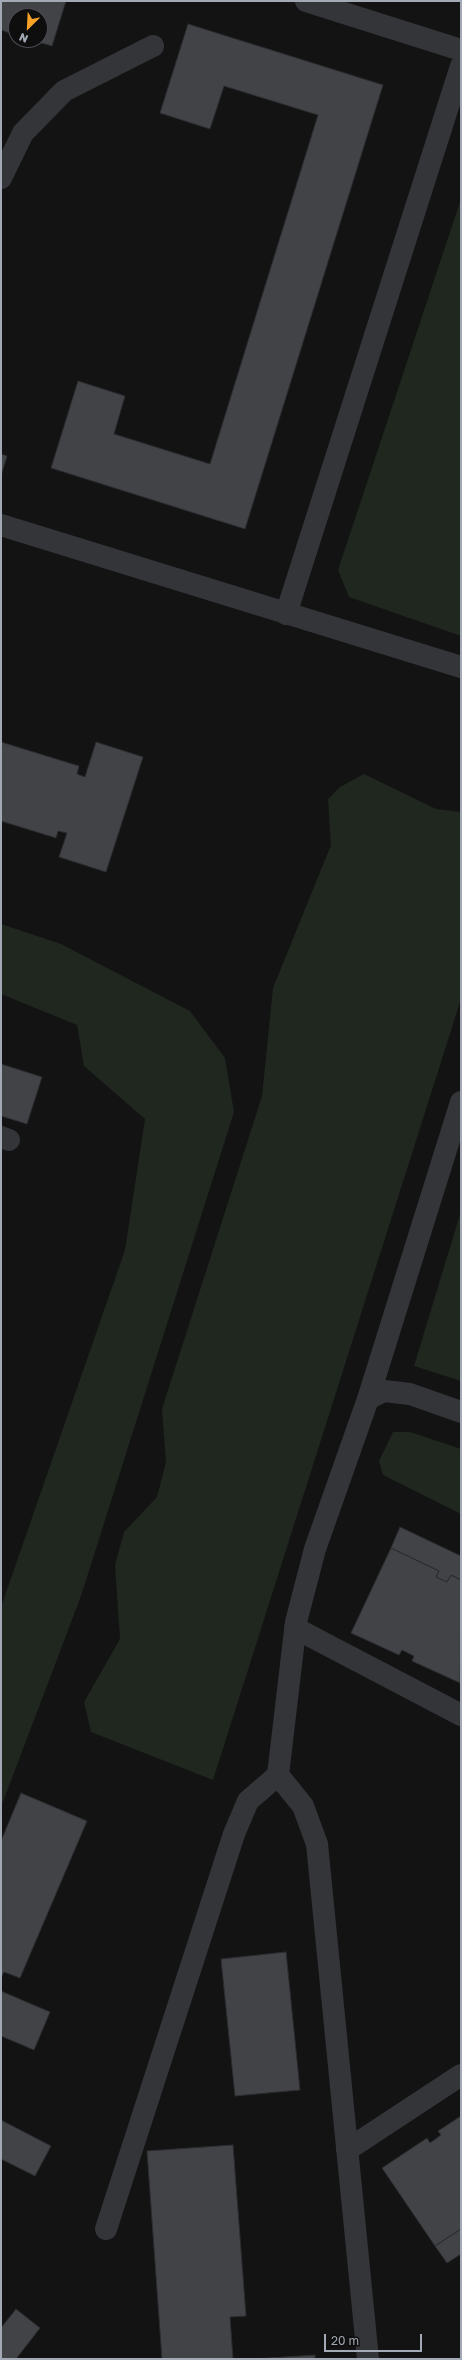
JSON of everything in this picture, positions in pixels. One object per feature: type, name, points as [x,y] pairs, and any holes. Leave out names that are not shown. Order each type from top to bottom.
[{"type":"street","points":[[306,1],[461,50]]},
{"type":"street","points":[[1,178],[23,133],[64,91],[153,46]]},
{"type":"street","points":[[286,614],[461,66]]},
{"type":"street","points":[[1,525],[461,668]]},
{"type":"street","points":[[106,2229],[234,1834],[248,1802],[278,1775],[295,1628],[315,1549],[368,1399],[461,1102]]},
{"type":"street","points":[[368,1399],[384,1391],[410,1394],[461,1412]]},
{"type":"street","points":[[295,1628],[461,1715]]},
{"type":"street","points":[[278,1775],[303,1806],[317,1844],[368,2359]]},
{"type":"street","points":[[347,2150],[461,2075]]},
{"type":"shaded area","points":[[461,199],[461,636],[349,597],[338,570]]},
{"type":"shaded area","points":[[364,774],[436,809],[461,812],[461,999],[213,1780],[91,1732],[84,1702],[120,1639],[115,1565],[124,1532],[157,1497],[166,1462],[162,1409],[262,1096],[273,988],[331,845],[328,799],[340,787]]},
{"type":"shaded area","points":[[1,924],[61,944],[190,1011],[225,1058],[234,1112],[81,1596],[1,1807],[1,1607],[125,1250],[145,1119],[84,1066],[77,1025],[1,994]]},
{"type":"shaded area","points":[[461,1211],[461,1381],[414,1366]]},
{"type":"shaded area","points":[[393,1432],[410,1432],[461,1449],[461,1514],[383,1475],[379,1461]]},
{"type":"building","points":[[1,1],[66,1],[52,46],[48,45],[48,8],[8,8],[8,32],[1,30]]},
{"type":"building","points":[[188,24],[383,85],[245,529],[51,468],[78,381],[125,396],[114,434],[210,464],[318,115],[224,86],[210,129],[160,113]]},
{"type":"building","points":[[1,454],[7,456],[1,476]]},
{"type":"building","points":[[1,742],[79,766],[77,774],[85,777],[96,742],[143,757],[106,872],[59,857],[67,833],[58,831],[56,838],[1,821]]},
{"type":"building","points":[[1,1064],[42,1077],[27,1124],[1,1116]]},
{"type":"building","points":[[400,1527],[461,1556],[461,1580],[451,1575],[447,1582],[436,1577],[439,1571],[391,1548]]},
{"type":"building","points":[[391,1548],[439,1571],[436,1577],[447,1582],[451,1575],[461,1580],[460,1683],[412,1661],[414,1656],[402,1650],[399,1655],[351,1633]]},
{"type":"building","points":[[21,1793],[87,1821],[20,1978],[4,1972],[1,1978],[1,1841]]},
{"type":"building","points":[[286,1952],[300,2090],[235,2096],[221,1959]]},
{"type":"building","points":[[1,1991],[50,2012],[34,2050],[1,2036]]},
{"type":"building","points":[[461,2116],[461,2229],[435,2246],[382,2168],[427,2138],[430,2143],[441,2135],[438,2131]]},
{"type":"building","points":[[1,2120],[51,2146],[35,2176],[1,2159]]},
{"type":"building","points":[[233,2145],[246,2316],[230,2317],[233,2359],[162,2359],[147,2151]]},
{"type":"building","points":[[461,2229],[461,2254],[447,2263],[435,2246]]},
{"type":"building","points":[[16,2309],[40,2328],[16,2359],[1,2359],[1,2328]]},
{"type":"building","points":[[315,2355],[315,2359],[254,2359]]}]
